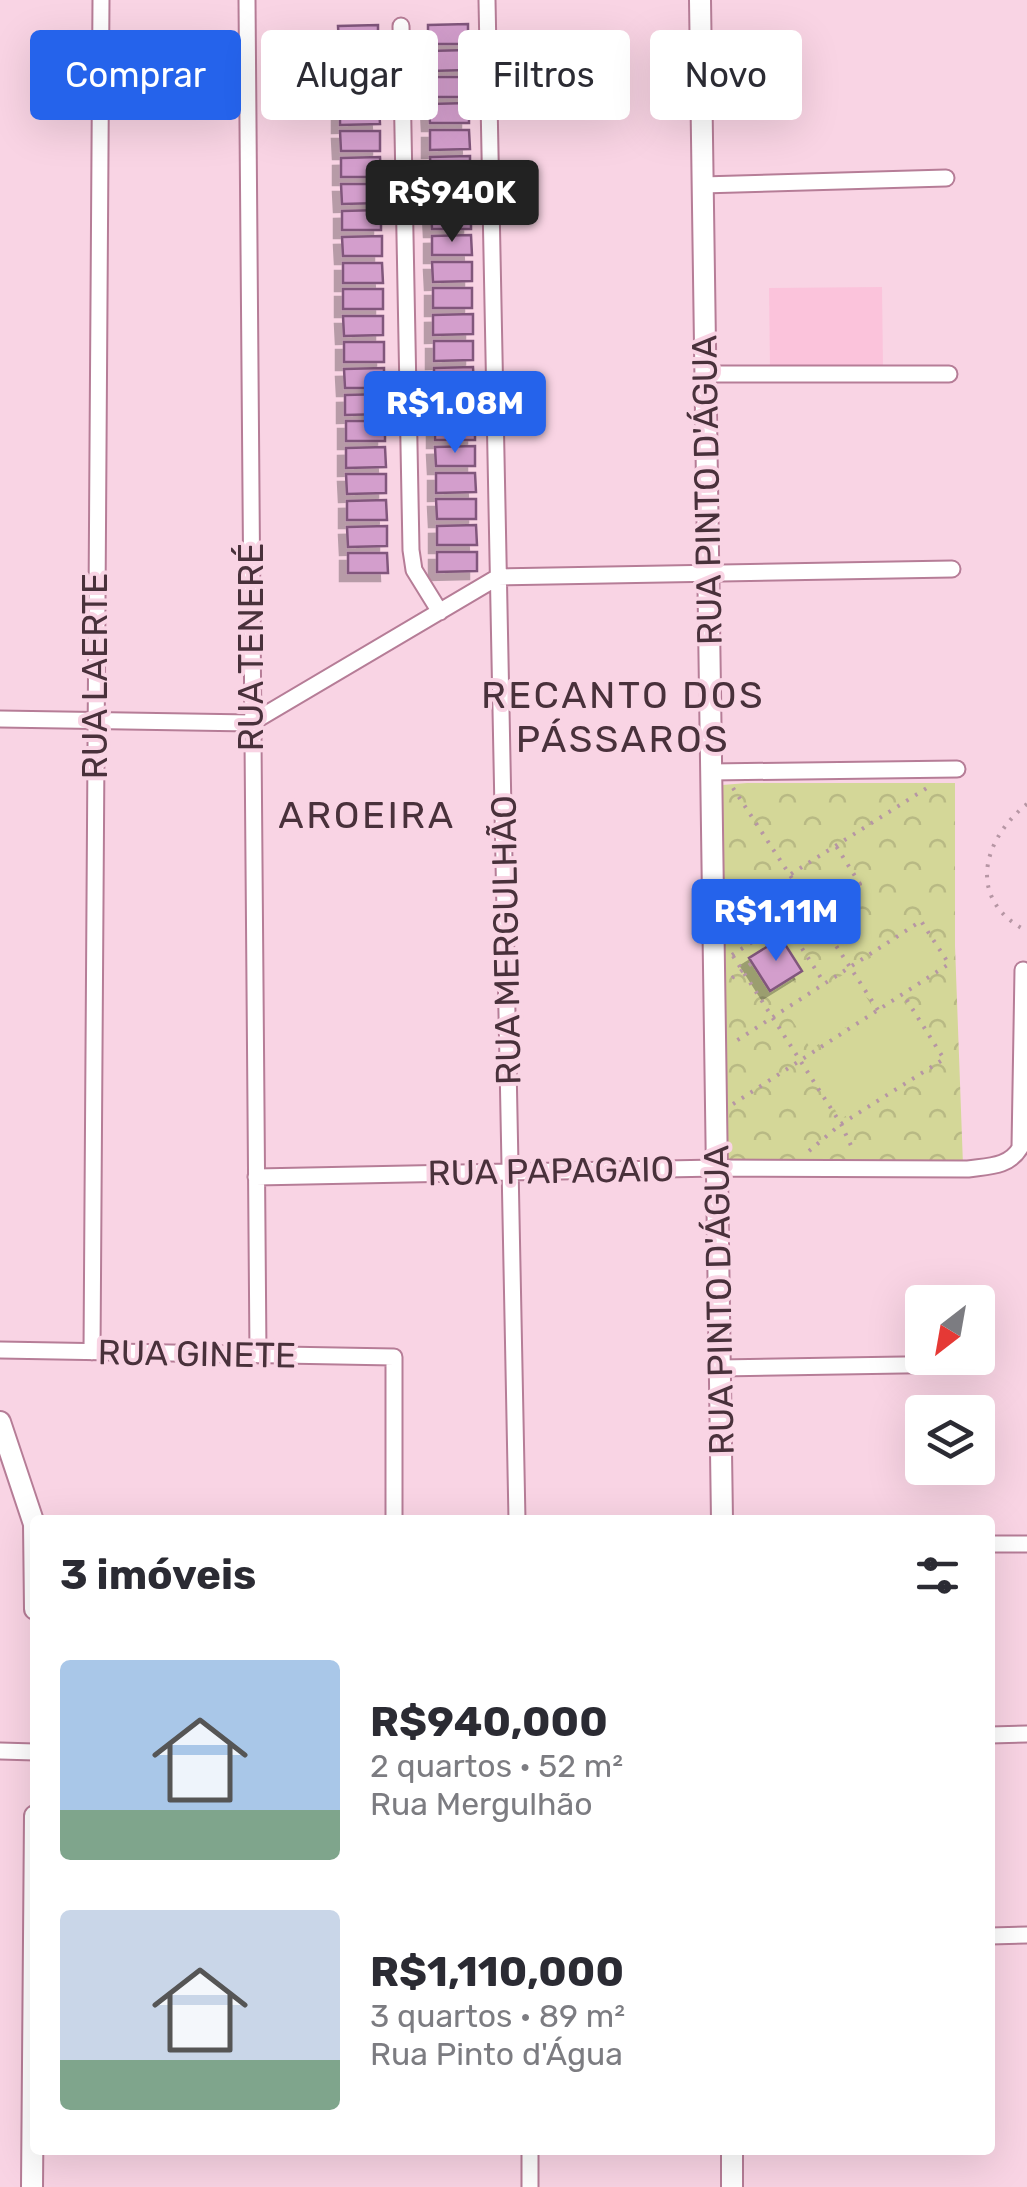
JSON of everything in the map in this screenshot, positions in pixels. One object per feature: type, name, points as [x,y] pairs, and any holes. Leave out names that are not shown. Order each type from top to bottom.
[{"type":"street","name":"RUA LAERTE","points":[[92,1352],[102,0]]},
{"type":"street","name":"RUA TENERÉ","points":[[248,0],[258,1355]]},
{"type":"street","name":"RUA MERGULHÃO","points":[[487,0],[518,1515]]},
{"type":"street","name":"RUA PINTO D'ÁGUA","points":[[700,0],[708,574],[717,771],[713,916],[722,1515]]},
{"type":"street","points":[[402,26],[411,550],[414,570],[440,612]]},
{"type":"street","points":[[702,186],[946,178]]},
{"type":"street","points":[[705,374],[949,374]]},
{"type":"street","points":[[0,719],[251,723],[498,577],[952,569]]},
{"type":"street","points":[[717,771],[957,769]]},
{"type":"street","name":"RUA PAPAGAIO","points":[[256,1177],[861,1166],[968,1169],[1002,1164],[1014,1158],[1020,1148],[1024,970]]},
{"type":"street","name":"RUA GINETE","points":[[0,1350],[394,1358],[394,1515]]},
{"type":"street","points":[[720,1368],[905,1365]]},
{"type":"street","points":[[0,1422],[32,1515]]},
{"type":"street","points":[[995,1544],[1027,1544]]},
{"type":"street","points":[[995,1735],[1027,1734]]},
{"type":"street","points":[[0,1751],[30,1752]]},
{"type":"street","points":[[995,1936],[1027,1935]]},
{"type":"street","points":[[32,2187],[33,2155]]},
{"type":"street","points":[[530,2155],[530,2187]]},
{"type":"street","points":[[732,2155],[732,2187]]},
{"type":"path","points":[[791,874],[957,769]]},
{"type":"path","points":[[717,771],[791,874],[878,1010]]},
{"type":"path","points":[[1027,804],[1012,816],[986,860],[987,877],[998,907],[1027,931]]},
{"type":"path","points":[[815,912],[860,884],[836,846]]},
{"type":"path","points":[[732,955],[810,905]]},
{"type":"path","points":[[713,916],[732,955],[841,1124],[861,1166]]},
{"type":"path","points":[[715,1055],[921,921],[950,964],[716,1116]]},
{"type":"path","points":[[785,922],[824,982]]},
{"type":"path","points":[[784,943],[795,936]]},
{"type":"path","points":[[759,938],[765,948]]},
{"type":"path","points":[[790,1167],[841,1124],[944,1059],[903,994]]},
{"type":"shaded area","points":[[882,287],[883,367],[770,368],[769,288]]},
{"type":"green space","points":[[955,783],[955,946],[963,1165],[720,1163],[722,785]]},
{"type":"green space","points":[[921,925],[945,963],[879,1005],[855,968]]},
{"type":"green space","points":[[849,971],[874,1009],[811,1049],[786,1011]]},
{"type":"green space","points":[[902,999],[939,1057],[841,1119],[804,1061]]},
{"type":"building","points":[[468,24],[468,30],[458,30],[458,44],[438,44],[438,30],[428,30],[428,25]]},
{"type":"building","points":[[378,25],[378,30],[338,30],[338,26]]},
{"type":"building","points":[[458,50],[458,70],[438,71],[438,51]]},
{"type":"building","points":[[438,77],[458,77],[458,97],[438,97]]},
{"type":"building","points":[[458,103],[458,120],[469,123],[430,123],[438,120],[438,104]]},
{"type":"building","points":[[340,120],[380,120],[380,124],[340,125]]},
{"type":"building","points":[[430,130],[469,130],[470,149],[430,150]]},
{"type":"building","points":[[340,131],[380,131],[380,151],[341,151]]},
{"type":"building","points":[[470,156],[470,176],[431,176],[430,157]]},
{"type":"building","points":[[380,157],[381,177],[341,177],[341,158]]},
{"type":"building","points":[[470,182],[470,202],[431,203],[431,183]]},
{"type":"building","points":[[341,184],[381,184],[381,203],[342,204]]},
{"type":"building","points":[[431,209],[471,209],[471,229],[432,229]]},
{"type":"building","points":[[381,210],[381,230],[342,230],[342,211]]},
{"type":"building","points":[[471,235],[472,255],[432,255],[432,236]]},
{"type":"building","points":[[382,236],[382,256],[343,256],[342,237]]},
{"type":"building","points":[[432,262],[472,262],[472,281],[433,282]]},
{"type":"building","points":[[343,263],[382,263],[383,283],[343,283]]},
{"type":"building","points":[[433,288],[472,288],[472,308],[433,308]]},
{"type":"building","points":[[343,289],[383,289],[383,309],[343,309]]},
{"type":"building","points":[[473,314],[473,334],[433,335],[433,315]]},
{"type":"building","points":[[343,316],[383,316],[383,335],[344,336]]},
{"type":"building","points":[[434,341],[473,341],[473,360],[434,361]]},
{"type":"building","points":[[344,342],[384,342],[384,362],[344,362]]},
{"type":"building","points":[[473,367],[474,387],[434,387],[434,368]]},
{"type":"building","points":[[384,368],[384,388],[345,388],[344,369]]},
{"type":"building","points":[[474,393],[474,413],[435,414],[435,394]]},
{"type":"building","points":[[384,394],[385,414],[345,415],[345,395]]},
{"type":"building","points":[[435,420],[475,420],[475,440],[435,440]]},
{"type":"building","points":[[346,421],[385,421],[385,441],[346,441]]},
{"type":"building","points":[[475,446],[475,466],[436,466],[435,447]]},
{"type":"building","points":[[385,447],[386,467],[346,468],[346,448]]},
{"type":"building","points":[[436,473],[475,473],[476,492],[436,493]]},
{"type":"building","points":[[346,474],[386,474],[386,493],[347,494]]},
{"type":"building","points":[[436,499],[476,499],[476,519],[437,519]]},
{"type":"building","points":[[386,500],[387,520],[347,520],[347,501]]},
{"type":"building","points":[[476,525],[477,545],[437,545],[437,526]]},
{"type":"building","points":[[387,526],[387,546],[348,547],[347,527]]},
{"type":"building","points":[[437,552],[477,552],[477,571],[437,572]]},
{"type":"building","points":[[348,553],[387,553],[388,573],[348,573]]},
{"type":"building","points":[[781,938],[802,971],[770,991],[749,958]]},
{"type":"district","name":"RECANTO DOS PÁSSAROS","points":[[623,717]]},
{"type":"district","name":"AROEIRA","points":[[367,815]]}]
